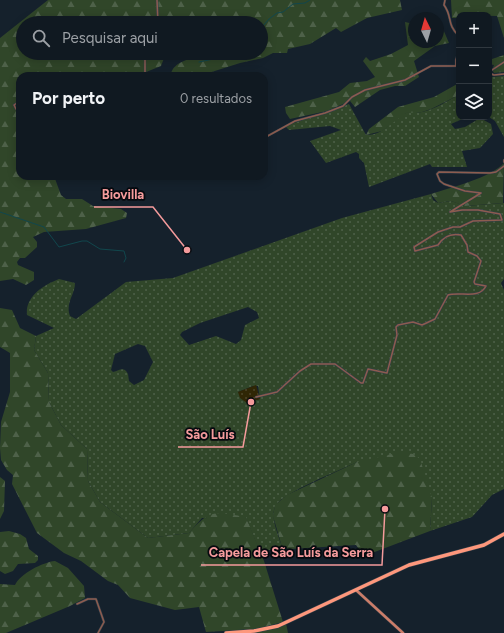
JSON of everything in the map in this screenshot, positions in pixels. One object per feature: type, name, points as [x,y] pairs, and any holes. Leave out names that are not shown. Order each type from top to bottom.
[{"type":"main road","points":[[226,633],[268,629],[285,623],[409,565],[484,544],[504,534]]},
{"type":"street","points":[[157,0],[158,16]]},
{"type":"street","points":[[445,0],[444,5],[449,11],[450,24],[456,33]]},
{"type":"street","points":[[145,60],[145,72]]},
{"type":"street","points":[[492,71],[504,62]]},
{"type":"street","points":[[268,136],[295,121],[325,114],[343,106],[357,94],[365,90],[405,80],[431,66],[456,66]]},
{"type":"street","points":[[492,74],[504,74]]},
{"type":"street","points":[[256,397],[276,392],[300,371],[311,364],[335,364],[361,383],[363,383],[368,369],[387,373],[398,335],[396,327],[398,325],[413,322],[422,326],[435,319],[448,296],[474,294],[483,291],[486,286],[475,284],[474,282],[480,261],[477,256],[468,252],[467,245],[461,234],[451,235],[441,240],[438,245],[416,251],[414,247],[438,232],[449,228],[460,227],[473,220],[502,220],[500,214],[492,211],[462,210],[450,212],[481,193],[465,191],[444,184],[437,174],[439,172],[490,173],[496,172],[504,166]]},
{"type":"street","points":[[356,590],[403,633]]},
{"type":"street","points":[[76,604],[88,599],[96,599],[104,622],[98,633]]},
{"type":"green space","points":[[48,0],[400,0],[402,10],[367,18],[341,32],[336,28],[310,44],[288,49],[287,53],[273,53],[268,56],[268,16],[28,16]]},
{"type":"green space","points":[[451,0],[504,0],[504,38],[497,16],[492,16],[492,12],[456,12],[456,18],[452,18]]},
{"type":"green space","points":[[405,22],[408,23],[408,45]]},
{"type":"green space","points":[[16,25],[16,60],[163,60],[161,66],[146,72],[16,72],[16,180],[55,180],[61,195],[66,199],[82,199],[93,206],[121,209],[127,213],[126,218],[86,229],[44,232],[33,237],[37,242],[37,247],[25,258],[20,258],[17,262],[18,265],[34,272],[34,280],[26,285],[13,279],[0,281],[0,38]]},
{"type":"green space","points":[[444,31],[449,43],[444,44]]},
{"type":"green space","points":[[408,45],[408,48],[432,48],[414,61],[419,77],[405,86],[395,86],[380,90],[355,107],[350,101],[327,111],[290,119],[286,113],[285,107],[339,92],[350,83],[367,81],[375,77],[363,61],[366,57],[370,61],[391,54]]},
{"type":"green space","points":[[504,55],[504,72],[494,73],[492,70],[494,65],[492,65],[492,59]]},
{"type":"green space","points":[[254,60],[212,72],[172,72],[174,68],[183,61]]},
{"type":"green space","points":[[504,76],[504,137],[495,121],[492,119],[492,77]]},
{"type":"green space","points":[[456,85],[456,96],[422,112],[406,113],[382,131],[366,135],[369,129],[398,107],[434,97]]},
{"type":"green space","points":[[456,97],[456,120],[460,120],[451,124],[455,129],[465,127],[477,120],[484,120],[491,124],[493,134],[480,148],[462,151],[467,167],[432,167],[430,164],[369,187],[364,163],[359,158],[359,154],[356,152],[326,163],[310,141],[341,130],[330,126],[289,130],[285,126],[349,104],[366,135],[380,132],[401,115],[408,112],[427,111]]},
{"type":"green space","points":[[504,163],[503,203],[465,206],[451,201],[438,203],[431,194],[481,177],[490,173]]},
{"type":"green space","points":[[431,194],[433,200],[438,203],[451,201],[466,206],[504,203],[504,279],[501,283],[504,290],[504,489],[492,495],[472,517],[430,531],[432,498],[357,462],[301,488],[281,500],[276,505],[274,510],[274,520],[282,547],[260,552],[246,518],[202,518],[189,533],[148,538],[100,502],[88,481],[87,449],[61,425],[49,402],[48,373],[34,350],[36,336],[54,328],[27,315],[27,309],[32,297],[41,288],[59,279],[75,283],[74,291],[69,303],[69,311],[70,316],[76,319],[126,282],[173,278],[342,218]],"holes":[[[248,307],[257,312],[259,318],[245,325],[241,340],[236,344],[216,336],[189,345],[180,335],[182,332],[200,323]],[[138,344],[145,346],[153,362],[144,380],[134,385],[129,381],[128,374],[125,370],[122,369],[113,372],[111,370],[115,354]],[[253,386],[258,386],[260,399],[253,401],[238,392]]]},
{"type":"green space","points":[[0,308],[12,310],[20,328],[36,336],[34,350],[48,373],[49,402],[61,425],[87,449],[88,481],[100,502],[148,538],[189,533],[203,519],[214,514],[220,513],[246,517],[264,561],[283,622],[257,629],[206,632],[199,607],[175,610],[130,598],[118,585],[108,581],[81,561],[64,553],[37,533],[12,484],[13,475],[7,470],[1,460],[1,422],[10,392],[10,353],[0,347]]},
{"type":"green space","points":[[401,452],[413,454],[420,459],[432,498],[430,531],[364,556],[356,545],[290,549],[282,547],[273,516],[275,505],[287,495],[357,462]]},
{"type":"green space","points":[[0,477],[5,481],[4,511],[0,519]]},
{"type":"green space","points":[[9,531],[20,534],[26,538],[29,549],[38,556],[38,560],[35,563],[18,564],[13,571],[5,574],[0,571],[0,532]]},
{"type":"green space","points":[[55,561],[68,568],[84,586],[85,598],[70,606],[6,633],[0,633],[0,584],[15,585],[32,569]]},
{"type":"green space","points":[[286,623],[288,633],[226,633],[254,631]]},
{"type":"sand","points":[[256,385],[260,399],[247,403],[240,398],[238,392]]},
{"type":"waterway","points":[[268,20],[277,13],[283,12],[293,4],[305,3],[310,0]]},
{"type":"waterway","points":[[199,62],[209,60]]},
{"type":"waterway","points":[[0,212],[44,227],[59,247],[87,241],[100,249],[124,251],[126,258],[124,262]]},
{"type":"place","name":"Biovilla","points":[[187,250]]},
{"type":"place","name":"São Luís","points":[[251,402]]},
{"type":"place","name":"Capela de São Luís da Serra","points":[[385,509]]}]
